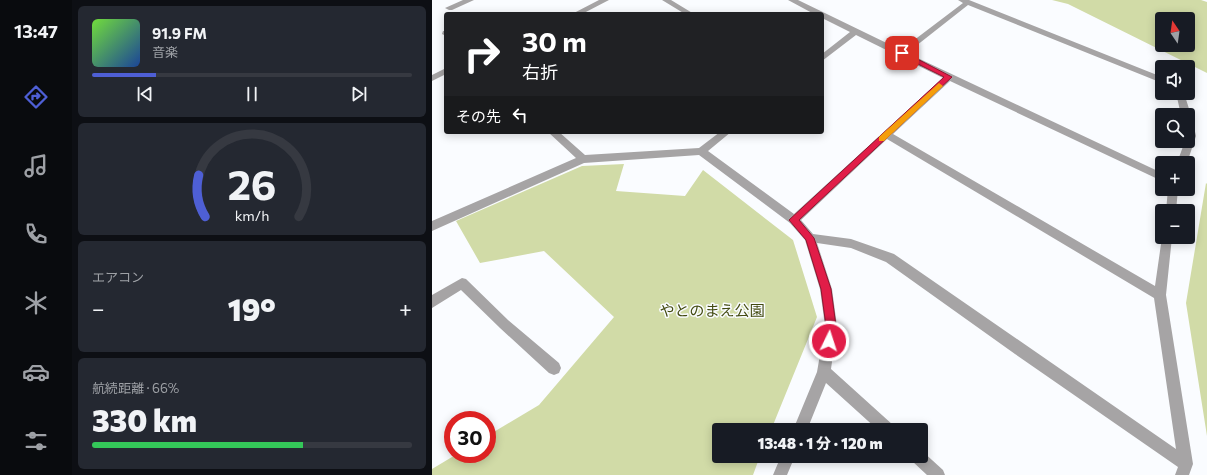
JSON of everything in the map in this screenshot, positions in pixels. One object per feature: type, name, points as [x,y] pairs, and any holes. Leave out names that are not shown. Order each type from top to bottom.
[{"type":"street","points":[[449,11],[450,0]]},
{"type":"street","points":[[449,11],[470,0]]},
{"type":"street","points":[[580,12],[606,0]]},
{"type":"street","points":[[666,0],[687,12]]},
{"type":"street","points":[[792,0],[815,12]]},
{"type":"street","points":[[902,53],[965,1],[1155,77]]},
{"type":"street","points":[[824,16],[1155,174]]},
{"type":"street","points":[[824,56],[855,32]]},
{"type":"street","points":[[432,78],[444,72]]},
{"type":"street","points":[[794,220],[949,77]]},
{"type":"street","points":[[555,134],[582,159]]},
{"type":"street","points":[[432,225],[582,159],[701,151],[722,134]]},
{"type":"street","points":[[886,134],[1160,295]]},
{"type":"street","points":[[701,151],[794,220],[810,238],[826,289],[831,326],[824,372],[803,423]]},
{"type":"street","points":[[810,238],[837,239],[869,248],[890,258],[1020,350],[1184,470]]},
{"type":"street","points":[[1166,244],[1160,295],[1184,470]]},
{"type":"street","points":[[432,302],[462,283],[504,324],[554,368]]},
{"type":"street","points":[[824,372],[880,423]]},
{"type":"street","points":[[780,475],[785,463]]},
{"type":"street","points":[[925,463],[938,475]]},
{"type":"green space","points":[[1052,0],[1201,0],[1207,2],[1207,73],[1195,67],[1195,60],[1181,60],[1165,52],[1195,52],[1195,12],[1155,12],[1155,47],[1068,4]]},
{"type":"green space","name":"やとのまえ公園","points":[[624,164],[616,191],[685,196],[703,170],[793,240],[817,317],[774,423],[712,423],[712,463],[757,463],[753,475],[432,475],[432,469],[444,462],[496,463],[496,431],[539,405],[614,317],[544,251],[480,263],[456,221],[582,166]]},
{"type":"green space","points":[[1206,183],[1207,184],[1207,436],[1186,303]]},
{"type":"slow traffic","points":[[881,139],[939,86]]},
{"type":"route","points":[[829,341],[831,326],[826,289],[810,238],[794,220],[949,77],[902,53]]}]
